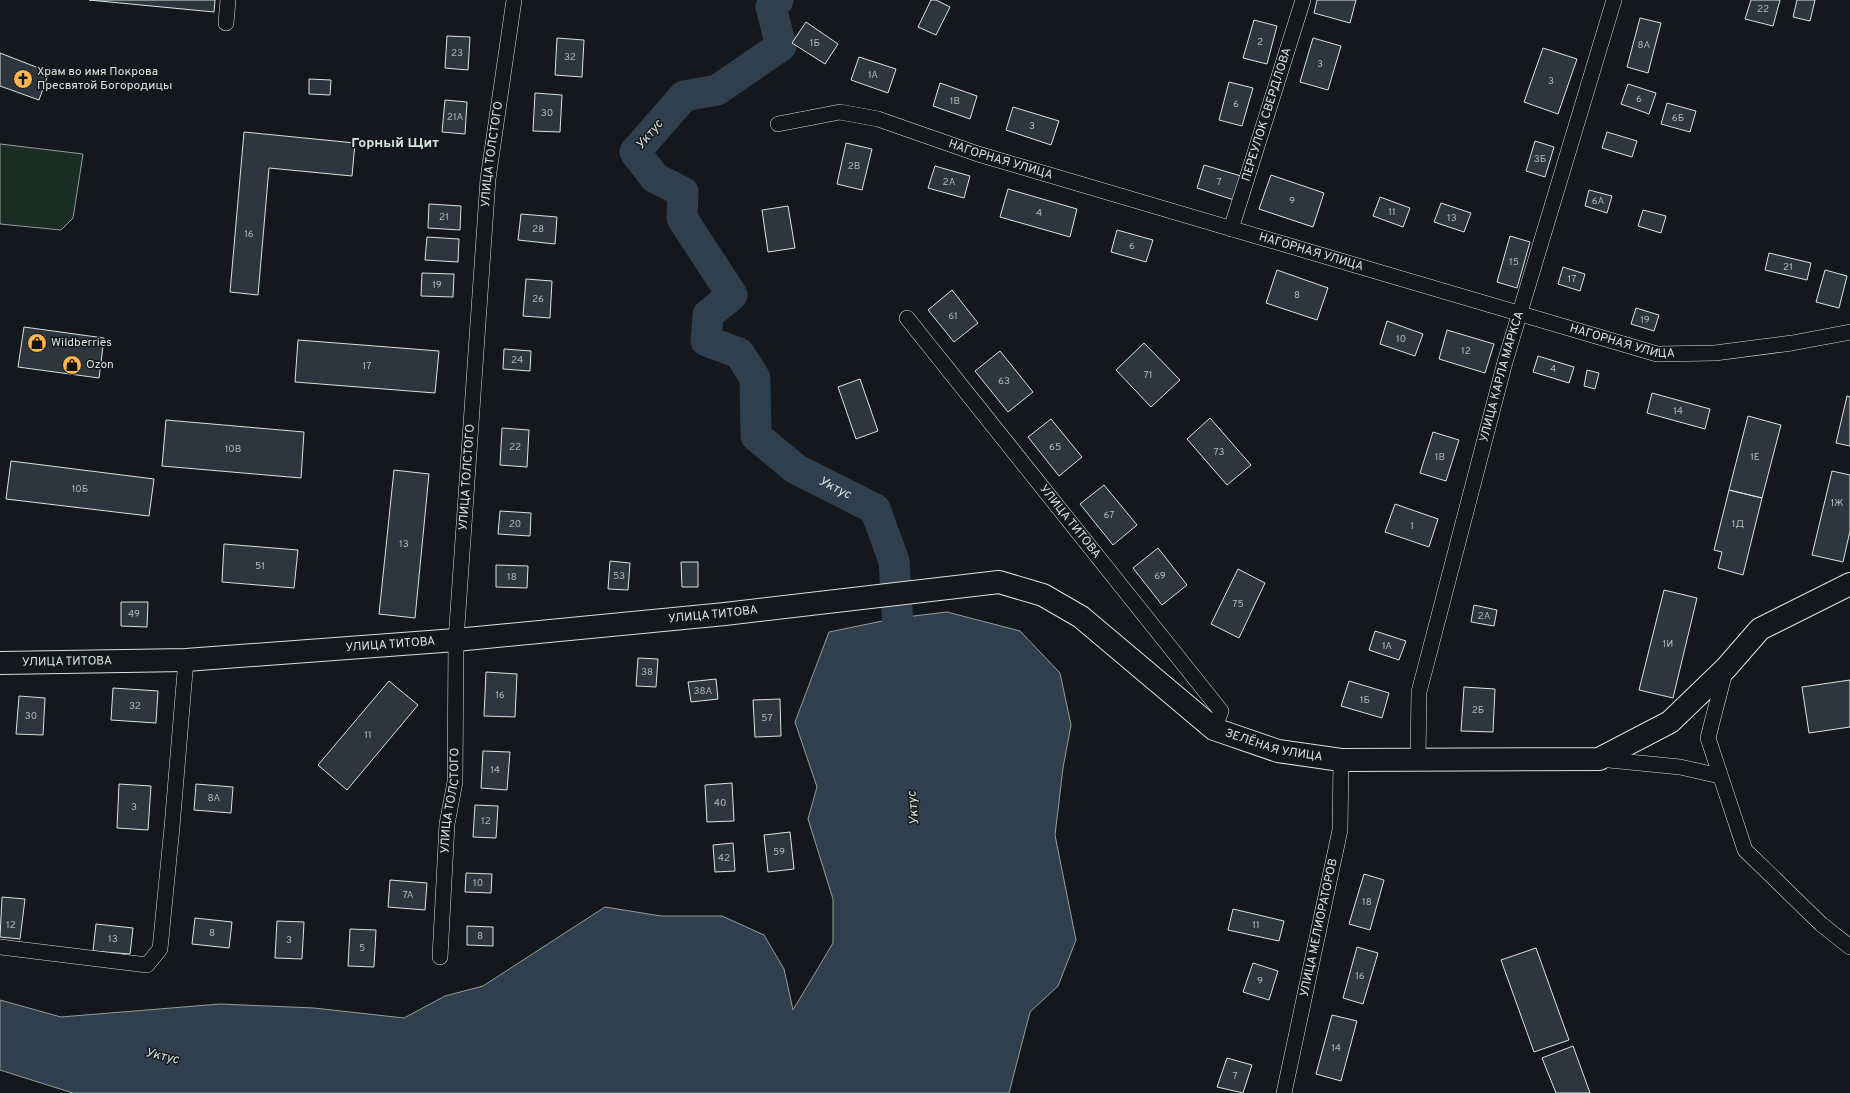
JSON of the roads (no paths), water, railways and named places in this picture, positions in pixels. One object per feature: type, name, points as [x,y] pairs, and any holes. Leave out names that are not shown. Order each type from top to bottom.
[{"type":"street","points":[[226,23],[228,0]]},
{"type":"street","name":"УЛИЦА ТОЛСТОГО","points":[[440,957],[447,824],[455,782],[456,640],[488,179],[514,0]]},
{"type":"street","name":"ПЕРЕУЛОК СВЕРДЛОВА","points":[[1230,229],[1303,0]]},
{"type":"street","name":"УЛИЦА КАРЛА МАРКСА","points":[[1418,758],[1419,692],[1519,314],[1614,0]]},
{"type":"street","name":"НАГОРНАЯ УЛИЦА","points":[[778,124],[840,112],[878,119],[978,154],[1657,354],[1715,353],[1792,343],[1850,332]]},
{"type":"street","name":"УЛИЦА ТИТОВА","points":[[907,318],[1221,712],[1214,729]]},
{"type":"street","name":"УЛИЦА ТИТОВА","points":[[0,663],[186,660],[456,640],[660,621],[999,582]]},
{"type":"street","name":"ЗЕЛЁНАЯ УЛИЦА","points":[[999,582],[1043,595],[1081,618],[1214,729],[1278,751],[1341,760],[1418,758],[1599,759]]},
{"type":"street","points":[[1599,759],[1670,722],[1726,668],[1760,630],[1850,584]]},
{"type":"street","points":[[0,947],[147,966],[160,949],[186,660]]},
{"type":"street","points":[[1726,668],[1708,738],[1745,850],[1821,924],[1850,947]]},
{"type":"street","points":[[1599,759],[1680,767],[1720,776]]},
{"type":"street","name":"УЛИЦА МЕЛИОРАТОРОВ","points":[[1284,1093],[1340,830],[1341,760]]},
{"type":"water","points":[[947,612],[1020,631],[1060,673],[1071,725],[1063,768],[1055,835],[1076,940],[1058,986],[1030,1012],[1009,1093],[73,1093],[0,1070],[0,1000],[61,1017],[220,1004],[314,1008],[404,1018],[445,996],[483,986],[605,907],[661,916],[722,916],[764,935],[784,969],[793,1010],[833,943],[833,899],[808,819],[817,787],[795,722],[829,632],[897,618]]},
{"type":"waterway","name":"Уктус","points":[[778,0],[771,7],[781,46],[717,90],[684,96],[635,152],[655,178],[683,192],[682,218],[732,295],[708,315],[706,341],[739,353],[755,378],[756,436],[796,469],[875,509],[894,561],[900,659]]},
{"type":"place","name":"Храм во имя Покрова Пресвятой Богородицы","points":[[23,79]]},
{"type":"place","name":"Wildberries","points":[[37,343]]},
{"type":"place","name":"Ozon","points":[[72,365]]},
{"type":"district","name":"Горный Щит","points":[[395,143]]}]
